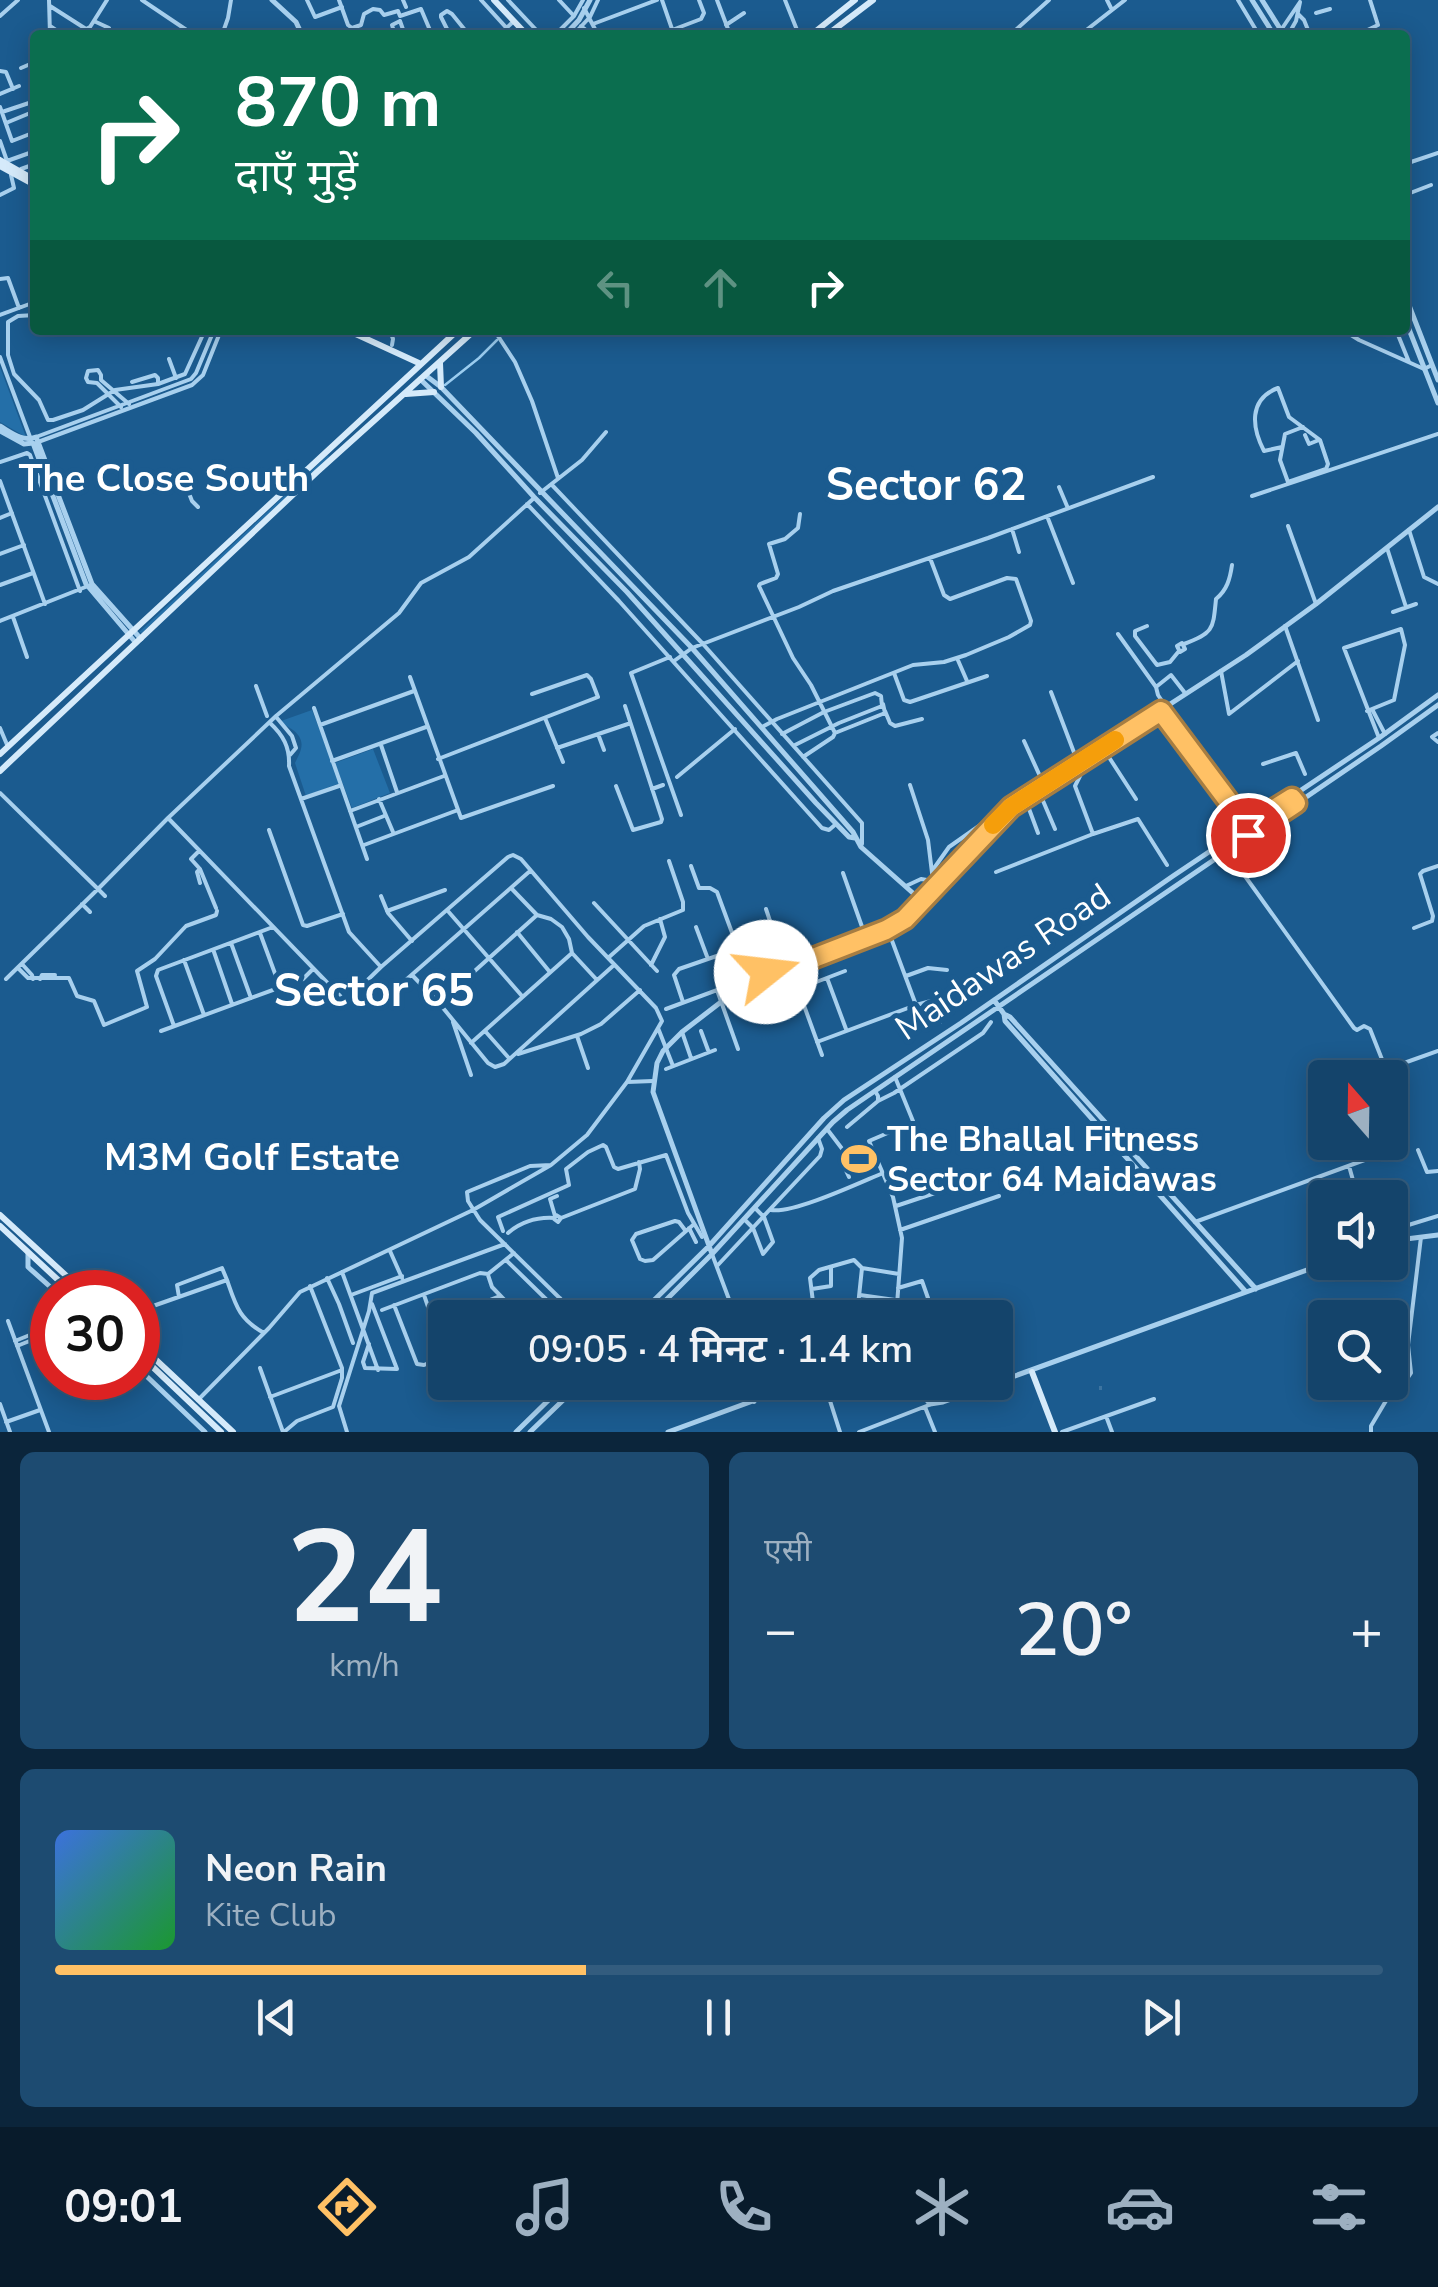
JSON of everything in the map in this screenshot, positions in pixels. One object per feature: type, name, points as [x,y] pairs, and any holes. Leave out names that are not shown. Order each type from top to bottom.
[{"type":"main road","points":[[496,0],[524,30]]},
{"type":"main road","points":[[496,0],[524,30]]},
{"type":"main road","points":[[817,30],[856,0]]},
{"type":"main road","points":[[834,30],[873,0]]},
{"type":"main road","points":[[5,164],[30,178]]},
{"type":"main road","points":[[5,164],[30,179]]},
{"type":"main road","points":[[360,335],[423,362]]},
{"type":"main road","points":[[369,335],[423,362]]},
{"type":"main road","points":[[0,754],[453,335]]},
{"type":"main road","points":[[0,771],[470,335]]},
{"type":"main road","points":[[404,394],[438,389],[440,362]]},
{"type":"main road","points":[[386,397],[392,405]]},
{"type":"main road","points":[[329,448],[336,455]]},
{"type":"main road","points":[[0,1215],[60,1270]]},
{"type":"main road","points":[[0,1226],[47,1270]]},
{"type":"main road","points":[[160,1366],[221,1432]]},
{"type":"main road","points":[[160,1372],[233,1432]]},
{"type":"main road","points":[[1032,1372],[1058,1432]]},
{"type":"street","points":[[0,16],[18,0]]},
{"type":"street","points":[[50,3],[86,29],[107,0]]},
{"type":"street","points":[[142,0],[187,30]]},
{"type":"street","points":[[224,30],[231,0]]},
{"type":"street","points":[[272,0],[300,30]]},
{"type":"street","points":[[307,0],[314,17],[340,3],[352,28],[363,23],[364,14],[374,9],[384,15],[399,16],[421,9],[430,30]]},
{"type":"street","points":[[394,0],[403,30]]},
{"type":"street","points":[[403,0],[406,7]]},
{"type":"street","points":[[481,0],[508,30]]},
{"type":"street","points":[[508,0],[536,30]]},
{"type":"street","points":[[560,0],[574,16]]},
{"type":"street","points":[[578,30],[598,0]]},
{"type":"street","points":[[627,11],[632,0]]},
{"type":"street","points":[[593,24],[660,0],[672,30],[704,16],[698,0]]},
{"type":"street","points":[[718,0],[727,30]]},
{"type":"street","points":[[785,0],[797,30]]},
{"type":"street","points":[[1016,30],[1050,0]]},
{"type":"street","points":[[1107,0],[1112,10]]},
{"type":"street","points":[[1086,30],[1125,0]]},
{"type":"street","points":[[1238,0],[1255,30]]},
{"type":"street","points":[[1252,0],[1269,30]]},
{"type":"street","points":[[1262,0],[1281,30]]},
{"type":"street","points":[[1318,0],[1319,13],[1330,9]]},
{"type":"street","points":[[1368,30],[1378,25],[1370,0]]},
{"type":"street","points":[[1285,30],[1299,1]]},
{"type":"street","points":[[1288,30],[1294,25],[1299,1]]},
{"type":"street","points":[[50,3],[50,30]]},
{"type":"street","points":[[560,30],[585,3]]},
{"type":"street","points":[[585,3],[594,30]]},
{"type":"street","points":[[568,30],[585,3]]},
{"type":"street","points":[[448,30],[441,15],[447,11],[466,30]]},
{"type":"street","points":[[726,24],[744,12]]},
{"type":"street","points":[[1298,14],[1308,30]]},
{"type":"street","points":[[394,30],[392,25],[399,16]]},
{"type":"street","points":[[94,21],[109,28]]},
{"type":"street","points":[[506,28],[514,21]]},
{"type":"street","points":[[1288,21],[1294,25]]},
{"type":"street","points":[[1259,30],[1266,22]]},
{"type":"street","points":[[50,26],[56,30]]},
{"type":"street","points":[[582,26],[588,30]]},
{"type":"street","points":[[21,68],[30,64]]},
{"type":"street","points":[[0,71],[6,72],[16,88],[0,94]]},
{"type":"street","points":[[30,99],[1,110],[12,140],[30,134]]},
{"type":"street","points":[[6,122],[30,114]]},
{"type":"street","points":[[0,140],[14,188],[0,195]]},
{"type":"street","points":[[5,164],[30,153]]},
{"type":"street","points":[[1410,162],[1438,153]]},
{"type":"street","points":[[20,170],[30,166]]},
{"type":"street","points":[[1410,193],[1431,186]]},
{"type":"street","points":[[0,279],[8,278],[18,308]]},
{"type":"street","points":[[0,315],[30,304]]},
{"type":"street","points":[[1410,308],[1438,380]]},
{"type":"street","points":[[30,315],[8,322],[8,355],[14,374],[39,400],[48,420],[83,410],[115,390],[158,384],[185,374],[203,335]]},
{"type":"street","points":[[1410,332],[1438,403]]},
{"type":"street","points":[[194,381],[212,335]]},
{"type":"street","points":[[0,428],[34,440],[194,381],[204,374],[220,335]]},
{"type":"street","points":[[392,335],[392,346]]},
{"type":"street","points":[[497,335],[515,362],[532,401],[558,478]]},
{"type":"street","points":[[1354,335],[1424,369],[1432,366]]},
{"type":"street","points":[[1398,335],[1409,362]]},
{"type":"street","points":[[0,357],[88,588]]},
{"type":"street","points":[[169,359],[176,378]]},
{"type":"street","points":[[132,382],[154,375],[158,384]]},
{"type":"street","points":[[423,377],[692,648],[853,832],[861,847],[921,903]]},
{"type":"street","points":[[123,408],[99,382],[131,405]]},
{"type":"street","points":[[1282,447],[1264,451],[1255,430],[1257,404],[1267,392],[1278,388],[1289,417],[1303,427],[1320,440],[1328,466],[1288,482],[1280,460],[1282,447],[1287,433],[1303,427]]},
{"type":"street","points":[[438,389],[836,824],[854,838]]},
{"type":"street","points":[[6,979],[276,716],[398,613],[421,583],[474,552],[582,460],[606,432]]},
{"type":"street","points":[[1252,496],[1438,434]]},
{"type":"street","points":[[1305,435],[1309,444],[1320,440]]},
{"type":"street","points":[[0,462],[29,454],[88,588],[138,641]]},
{"type":"street","points":[[681,815],[631,672],[672,659],[834,590],[1153,477]]},
{"type":"street","points":[[0,481],[45,604]]},
{"type":"street","points":[[186,483],[198,507]]},
{"type":"street","points":[[552,485],[703,644],[862,823],[861,847]]},
{"type":"street","points":[[1059,487],[1067,508]]},
{"type":"street","points":[[527,504],[738,731],[822,828],[828,830],[836,824]]},
{"type":"street","points":[[729,1300],[653,1092],[659,1057],[666,1048],[738,991],[905,919],[1011,807],[1222,671],[1316,604],[1438,507]]},
{"type":"street","points":[[0,518],[12,514]]},
{"type":"street","points":[[800,514],[798,528],[785,539],[769,544],[778,574],[759,586],[835,733]]},
{"type":"street","points":[[1047,516],[1073,584]]},
{"type":"street","points":[[1288,526],[1316,604]]},
{"type":"street","points":[[1012,529],[1019,552]]},
{"type":"street","points":[[586,539],[596,530]]},
{"type":"street","points":[[1409,530],[1424,577],[1438,584]]},
{"type":"street","points":[[0,554],[24,545]]},
{"type":"street","points":[[1387,548],[1406,608]]},
{"type":"street","points":[[761,728],[914,665],[957,658],[1030,626],[1016,578],[950,599],[944,594],[930,558]]},
{"type":"street","points":[[617,571],[626,562]]},
{"type":"street","points":[[1147,626],[1135,630],[1134,636],[1159,665],[1170,662],[1179,651],[1178,645],[1210,631],[1215,621],[1216,599],[1224,592],[1232,565]]},
{"type":"street","points":[[0,585],[34,573]]},
{"type":"street","points":[[0,621],[88,588]]},
{"type":"street","points":[[1394,612],[1416,604]]},
{"type":"street","points":[[13,616],[26,657]]},
{"type":"street","points":[[1286,626],[1318,720]]},
{"type":"street","points":[[1370,710],[1394,700],[1405,645],[1401,629],[1344,648],[1370,710],[1382,736]]},
{"type":"street","points":[[1118,634],[1146,670],[1164,709],[1247,826]]},
{"type":"street","points":[[957,658],[968,682]]},
{"type":"street","points":[[1222,671],[1229,714],[1298,661]]},
{"type":"street","points":[[1146,670],[1155,662]]},
{"type":"street","points":[[894,673],[905,702],[987,676]]},
{"type":"street","points":[[438,759],[597,698],[587,675],[532,694]]},
{"type":"street","points":[[1156,687],[1171,675],[1186,694]]},
{"type":"street","points":[[410,677],[462,818],[553,786]]},
{"type":"street","points":[[256,686],[267,716]]},
{"type":"street","points":[[320,724],[414,690]]},
{"type":"street","points":[[736,700],[746,692]]},
{"type":"street","points":[[1051,692],[1079,762],[1081,774],[1075,786],[1092,834]]},
{"type":"street","points":[[782,734],[824,712],[875,693],[895,726],[922,719]]},
{"type":"street","name":"Maidawas Road","points":[[656,1300],[744,1219],[847,1110],[1002,1010],[1438,696]]},
{"type":"street","points":[[616,786],[629,825],[635,831],[661,821],[624,706]]},
{"type":"street","points":[[1435,707],[1438,715]]},
{"type":"street","name":"Maidawas Road","points":[[664,1300],[833,1109],[1247,826],[1294,800],[1435,707]]},
{"type":"street","points":[[314,708],[368,859]]},
{"type":"street","points":[[793,746],[832,726],[884,708]]},
{"type":"street","points":[[804,758],[835,733],[880,716],[884,708]]},
{"type":"street","points":[[730,723],[733,712]]},
{"type":"street","points":[[276,716],[295,741],[296,748],[290,755]]},
{"type":"street","points":[[545,718],[562,762]]},
{"type":"street","points":[[270,723],[282,734],[290,755],[289,766],[351,936],[380,967]]},
{"type":"street","points":[[557,748],[630,723]]},
{"type":"street","points":[[332,761],[427,726]]},
{"type":"street","points":[[0,728],[8,747]]},
{"type":"street","points":[[677,777],[738,731],[751,732]]},
{"type":"street","points":[[1438,732],[1432,738],[1438,742]]},
{"type":"street","points":[[598,734],[604,750]]},
{"type":"street","points":[[1024,741],[1055,829]]},
{"type":"street","points":[[380,743],[397,792]]},
{"type":"street","points":[[1103,748],[1136,799]]},
{"type":"street","points":[[1262,764],[1296,753],[1305,774]]},
{"type":"street","points":[[350,811],[445,776]]},
{"type":"street","points":[[652,789],[663,785]]},
{"type":"street","points":[[910,785],[928,840],[935,883]]},
{"type":"street","points":[[302,799],[340,786]]},
{"type":"street","points":[[0,793],[105,896]]},
{"type":"street","points":[[1025,798],[1038,833]]},
{"type":"street","points":[[379,799],[393,833]]},
{"type":"street","points":[[363,845],[458,810]]},
{"type":"street","points":[[356,828],[386,816]]},
{"type":"street","points":[[168,818],[346,1000],[508,857],[518,857],[640,990],[662,1021],[627,1082],[599,1120],[551,1166],[473,1210],[310,1286],[290,1301],[196,1403]]},
{"type":"street","points":[[996,872],[1138,819],[1167,865]]},
{"type":"street","points":[[932,871],[948,847],[986,821]]},
{"type":"street","points":[[269,830],[303,925],[343,914]]},
{"type":"street","points":[[1226,850],[1354,1028],[1370,1029],[1381,1060]]},
{"type":"street","points":[[69,978],[76,996],[94,1001],[104,1024],[145,1008],[148,1005],[137,970],[155,959],[186,926],[216,916],[200,870],[192,860],[200,851]]},
{"type":"street","points":[[608,958],[644,926],[684,908],[669,860]]},
{"type":"street","points":[[691,866],[699,888],[717,892],[738,948]]},
{"type":"street","points":[[1414,928],[1433,916],[1420,872],[1438,866]]},
{"type":"street","points":[[200,870],[200,883]]},
{"type":"street","points":[[383,1000],[530,871]]},
{"type":"street","points":[[843,872],[866,938]]},
{"type":"street","points":[[906,886],[921,880],[935,883]]},
{"type":"street","points":[[511,888],[537,915],[562,927],[572,953],[597,980]]},
{"type":"street","points":[[387,911],[445,890]]},
{"type":"street","points":[[381,896],[387,911],[412,941]]},
{"type":"street","points":[[594,903],[656,971]]},
{"type":"street","points":[[82,904],[90,912]]},
{"type":"street","points":[[766,909],[775,936]]},
{"type":"street","points":[[447,910],[522,996]]},
{"type":"street","points":[[439,1003],[537,915]]},
{"type":"street","points":[[562,927],[572,918]]},
{"type":"street","points":[[651,964],[665,937],[660,919]]},
{"type":"street","points":[[174,1026],[156,976],[158,970],[273,927]]},
{"type":"street","points":[[696,927],[708,959]]},
{"type":"street","points":[[888,929],[916,1006]]},
{"type":"street","points":[[683,1002],[674,974],[679,969],[789,931]]},
{"type":"street","points":[[518,932],[550,972]]},
{"type":"street","points":[[260,933],[280,987]]},
{"type":"street","points":[[232,943],[250,998]]},
{"type":"street","points":[[213,950],[232,1004]]},
{"type":"street","points":[[471,1044],[572,953]]},
{"type":"street","points":[[184,960],[204,1015]]},
{"type":"street","points":[[412,975],[491,1066],[499,1066],[614,965]]},
{"type":"street","points":[[20,966],[28,978],[72,979],[77,992]]},
{"type":"street","points":[[790,967],[822,1055]]},
{"type":"street","points":[[161,1031],[303,979],[314,968]]},
{"type":"street","points":[[906,976],[928,968],[947,970]]},
{"type":"street","points":[[798,989],[845,971]]},
{"type":"street","points":[[666,1009],[766,972],[775,973]]},
{"type":"street","points":[[36,979],[55,975]]},
{"type":"street","points":[[826,978],[846,1031]]},
{"type":"street","points":[[512,1056],[577,1036],[601,1024],[640,990]]},
{"type":"street","points":[[717,990],[738,1049]]},
{"type":"street","points":[[817,1042],[932,1000],[940,1022]]},
{"type":"street","points":[[994,1000],[1256,1290]]},
{"type":"street","points":[[1002,1010],[1005,1021],[1246,1293]]},
{"type":"street","points":[[452,1020],[471,1074]]},
{"type":"street","points":[[846,1127],[878,1100],[984,1034],[991,1022]]},
{"type":"street","points":[[658,1028],[673,1066]]},
{"type":"street","points":[[485,1031],[512,1056]]},
{"type":"street","points":[[666,1069],[712,1051],[701,1031]]},
{"type":"street","points":[[682,1032],[691,1058]]},
{"type":"street","points":[[577,1036],[588,1068]]},
{"type":"street","points":[[1408,1061],[1438,1050]]},
{"type":"street","points":[[896,1077],[914,1126]]},
{"type":"street","points":[[627,1082],[654,1081]]},
{"type":"street","points":[[875,1091],[878,1100]]},
{"type":"street","points":[[827,1128],[843,1150],[842,1162],[849,1177]]},
{"type":"street","points":[[860,1295],[896,1300],[902,1246],[896,1206],[869,1142],[890,1132]]},
{"type":"street","points":[[717,1266],[822,1153],[818,1138]]},
{"type":"street","points":[[578,1142],[586,1153]]},
{"type":"street","points":[[505,1232],[498,1217],[570,1185],[566,1169],[586,1153],[604,1146],[616,1168],[667,1156],[696,1242]]},
{"type":"street","points":[[572,1147],[580,1157]]},
{"type":"street","points":[[1418,1150],[1427,1172],[1438,1171]]},
{"type":"street","points":[[1194,1222],[1365,1160]]},
{"type":"street","points":[[347,1432],[339,1406],[374,1292],[501,1240],[505,1232],[536,1219],[557,1217],[634,1190],[640,1162]]},
{"type":"street","points":[[551,1166],[530,1166],[467,1192],[473,1210],[560,1298],[558,1300]]},
{"type":"street","points":[[1349,1166],[1353,1180]]},
{"type":"street","points":[[771,1210],[796,1207],[883,1174]]},
{"type":"street","points":[[896,1206],[986,1176]]},
{"type":"street","points":[[557,1196],[550,1199],[557,1217]]},
{"type":"street","points":[[900,1230],[998,1196]]},
{"type":"street","points":[[744,1219],[753,1228],[763,1254],[773,1242],[764,1217],[754,1207]]},
{"type":"street","points":[[1408,1225],[1438,1216]]},
{"type":"street","points":[[689,1228],[653,1260],[640,1258],[632,1240],[636,1234],[676,1221],[689,1228],[702,1237]]},
{"type":"street","points":[[1408,1239],[1438,1235]]},
{"type":"street","points":[[1371,1432],[1390,1394],[1411,1373],[1409,1331],[1421,1237]]},
{"type":"street","points":[[390,1251],[402,1279]]},
{"type":"street","points":[[28,1252],[31,1270]]},
{"type":"street","points":[[382,1310],[480,1273],[488,1274],[514,1253]]},
{"type":"street","points":[[506,1260],[547,1300]]},
{"type":"street","points":[[813,1300],[810,1276],[854,1260],[862,1268],[899,1274]]},
{"type":"street","points":[[812,1289],[831,1286],[831,1267]]},
{"type":"street","points":[[179,1297],[177,1285],[222,1268],[237,1309],[249,1324],[264,1332]]},
{"type":"street","points":[[859,1300],[862,1268]]},
{"type":"street","points":[[858,1432],[1308,1270]]},
{"type":"street","points":[[342,1272],[378,1370]]},
{"type":"street","points":[[488,1274],[492,1287],[504,1300]]},
{"type":"street","points":[[327,1278],[353,1343]]},
{"type":"street","points":[[351,1295],[402,1279]]},
{"type":"street","points":[[160,1304],[227,1280]]},
{"type":"street","points":[[898,1288],[922,1281],[929,1300]]},
{"type":"street","points":[[260,1368],[284,1432],[298,1421],[333,1407],[342,1370],[310,1286]]},
{"type":"street","points":[[424,1295],[428,1307]]},
{"type":"street","points":[[490,1300],[500,1296]]},
{"type":"street","points":[[369,1344],[364,1366],[367,1370],[395,1371],[370,1299]]},
{"type":"street","points":[[394,1305],[417,1364],[428,1363]]},
{"type":"street","points":[[8,1321],[49,1432]]},
{"type":"street","points":[[16,1344],[30,1338]]},
{"type":"street","points":[[270,1397],[342,1370]]},
{"type":"street","points":[[160,1389],[205,1432]]},
{"type":"street","points":[[1058,1432],[1154,1398]]},
{"type":"street","points":[[516,1432],[549,1400]]},
{"type":"street","points":[[530,1432],[563,1400]]},
{"type":"street","points":[[668,1432],[759,1400]]},
{"type":"street","points":[[830,1400],[840,1432]]},
{"type":"street","points":[[926,1400],[935,1432]]},
{"type":"street","points":[[0,1404],[10,1432]]},
{"type":"street","points":[[6,1422],[41,1409]]},
{"type":"street","points":[[1106,1416],[1112,1432]]},
{"type":"shaded area","points":[[0,367],[26,437],[0,422]]},
{"type":"shaded area","points":[[328,455],[142,633],[139,632]]},
{"type":"shaded area","points":[[312,710],[340,783],[306,796],[295,763],[301,750],[300,738],[281,721]]},
{"type":"shaded area","points":[[373,749],[390,793],[352,808],[335,763]]},
{"type":"waterway","points":[[445,385],[497,340]]},
{"type":"slow traffic","points":[[993,825],[1011,807],[1115,740]]},
{"type":"place","name":"The Bhallal Fitness Sector 64 Maidawas","points":[[859,1159]]},
{"type":"district","name":"The Close South","points":[[164,478]]},
{"type":"district","name":"Sector 62","points":[[926,485]]},
{"type":"district","name":"Sector 65","points":[[374,991]]},
{"type":"district","name":"M3M Golf Estate","points":[[252,1157]]},
{"type":"route","points":[[766,972],[775,973],[905,919],[1011,807],[1161,711],[1247,826],[1292,798],[1296,803],[1248,835]]}]
